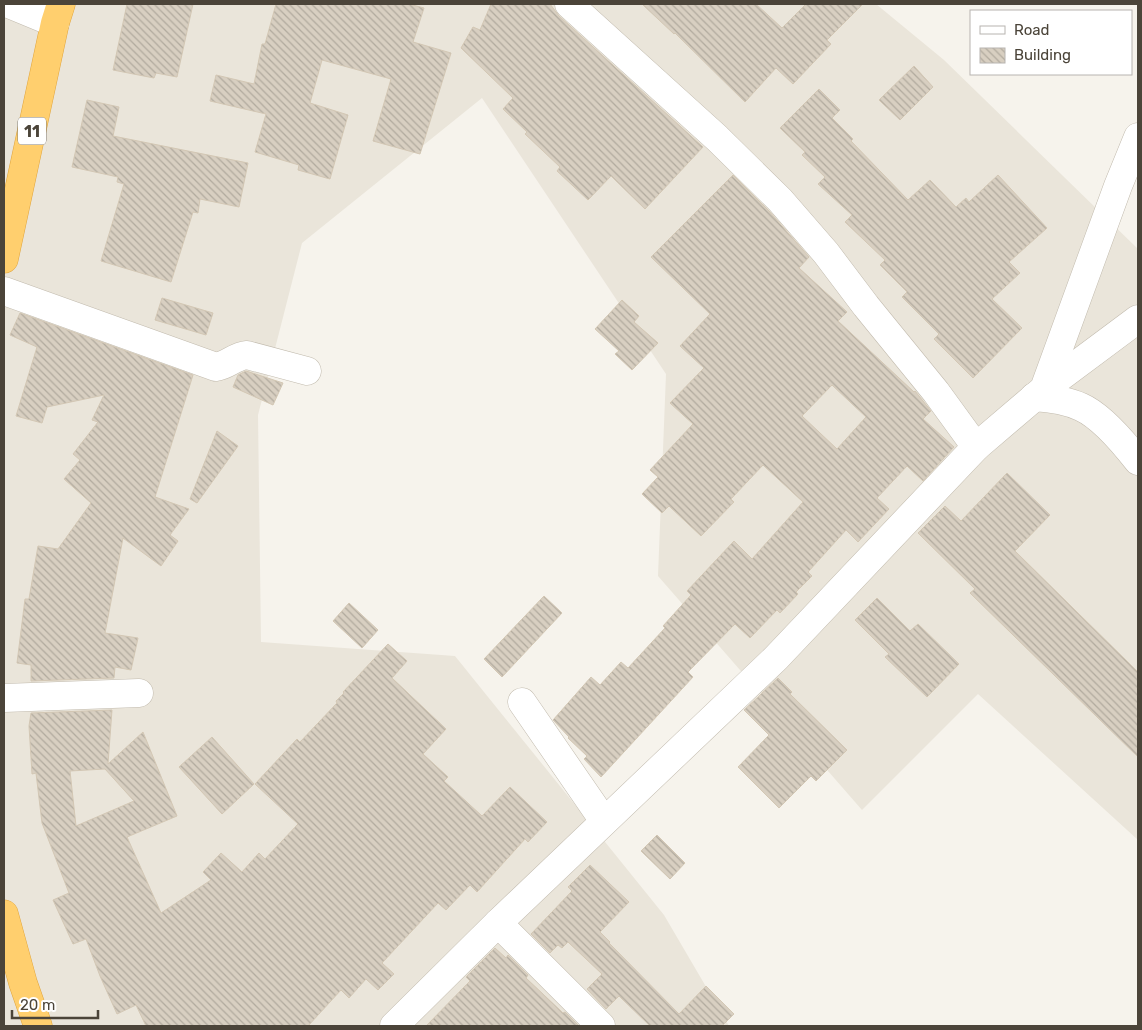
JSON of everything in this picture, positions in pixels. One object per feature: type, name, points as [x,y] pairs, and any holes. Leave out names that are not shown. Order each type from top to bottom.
[{"type":"highway","name":"11","points":[[4,259],[58,13]]},
{"type":"highway","points":[[4,914],[23,983],[38,1026]]},
{"type":"street","points":[[9,4],[58,13]]},
{"type":"street","points":[[569,4],[717,138],[780,200],[826,253],[866,306],[936,392],[976,447]]},
{"type":"street","points":[[1039,393],[1138,137]]},
{"type":"street","points":[[4,291],[216,367],[226,364],[237,356],[247,355],[307,371]]},
{"type":"street","points":[[394,1026],[498,923],[776,658],[976,447],[1039,393],[1138,319]]},
{"type":"street","points":[[1039,393],[1081,407],[1104,424],[1138,461]]},
{"type":"street","points":[[4,698],[139,693]]},
{"type":"street","points":[[522,702],[604,822]]},
{"type":"street","points":[[498,923],[601,1026]]},
{"type":"shaded area","points":[[4,4],[876,4],[944,60],[1138,249],[1138,840],[978,694],[862,810],[658,576],[666,374],[482,98],[302,243],[258,415],[261,642],[455,656],[664,915],[729,1026],[4,1026]]},
{"type":"building","points":[[127,4],[193,4],[177,77],[156,73],[154,78],[113,70]]},
{"type":"building","points":[[276,4],[409,4],[424,8],[413,42],[451,53],[420,154],[373,141],[391,79],[322,60],[310,103],[348,115],[330,179],[298,170],[299,165],[255,152],[266,114],[210,101],[216,75],[254,84],[262,44],[265,44]]},
{"type":"building","points":[[491,4],[550,4],[559,16],[703,147],[645,209],[611,176],[588,200],[557,171],[560,167],[525,134],[527,132],[503,109],[513,98],[461,48],[473,27],[480,30]]},
{"type":"building","points":[[642,4],[756,4],[782,28],[806,4],[863,4],[827,40],[831,44],[793,84],[776,68],[745,102],[675,33]]},
{"type":"building","points":[[914,66],[933,87],[900,120],[879,100]]},
{"type":"building","points":[[819,89],[840,110],[832,118],[853,139],[851,141],[908,200],[930,180],[956,207],[966,198],[969,202],[998,175],[1047,228],[1009,262],[1020,273],[992,299],[1022,328],[973,378],[934,339],[939,334],[902,297],[907,292],[880,265],[885,260],[845,222],[852,215],[818,184],[825,177],[802,155],[805,152],[780,128]]},
{"type":"building","points":[[87,100],[119,107],[113,136],[248,163],[239,207],[200,199],[198,213],[193,212],[171,282],[101,261],[124,184],[117,182],[118,177],[72,167]]},
{"type":"building","points":[[733,175],[769,211],[809,257],[799,268],[847,312],[838,321],[915,391],[931,411],[923,419],[954,447],[923,481],[907,466],[877,498],[889,509],[858,542],[846,530],[808,572],[812,576],[796,592],[798,594],[780,613],[777,610],[750,638],[735,624],[688,672],[693,677],[601,777],[584,759],[587,756],[553,720],[591,677],[600,685],[621,662],[628,668],[665,628],[663,626],[691,595],[687,591],[734,541],[752,559],[803,502],[763,465],[731,499],[734,502],[701,536],[669,506],[662,513],[642,494],[658,477],[650,470],[693,424],[670,403],[704,368],[680,346],[710,314],[651,257]],"holes":[[[832,385],[866,417],[837,449],[802,416]]]},
{"type":"building","points":[[162,298],[213,313],[206,335],[155,320]]},
{"type":"building","points":[[622,300],[639,316],[634,322],[658,343],[632,370],[615,354],[619,351],[595,329]]},
{"type":"building","points":[[20,313],[193,375],[155,497],[189,509],[170,535],[178,541],[161,566],[123,538],[105,633],[138,638],[131,670],[115,667],[114,678],[31,681],[31,665],[17,663],[25,599],[29,599],[38,546],[58,549],[91,503],[64,479],[80,460],[73,454],[98,422],[92,420],[104,395],[47,407],[42,423],[16,416],[37,347],[10,335]]},
{"type":"building","points":[[246,371],[283,383],[273,405],[233,387],[238,375]]},
{"type":"building","points":[[217,431],[238,446],[197,503],[190,499]]},
{"type":"building","points":[[1007,473],[1050,515],[1015,551],[1138,672],[1138,757],[970,593],[975,589],[918,533],[945,506],[961,521]]},
{"type":"building","points":[[544,596],[562,613],[502,677],[484,659]]},
{"type":"building","points":[[877,598],[910,631],[918,624],[959,664],[927,697],[885,657],[889,654],[855,620]]},
{"type":"building","points":[[349,603],[378,630],[362,648],[333,621]]},
{"type":"building","points":[[388,644],[407,661],[392,678],[446,729],[423,754],[448,777],[444,781],[482,816],[510,787],[547,822],[528,842],[525,839],[477,892],[470,885],[446,910],[438,903],[382,963],[394,974],[378,990],[366,979],[349,998],[341,990],[308,1026],[146,1026],[136,1005],[117,1014],[86,939],[73,944],[53,900],[69,893],[42,823],[36,773],[32,774],[29,726],[31,713],[112,710],[108,764],[143,732],[177,816],[127,837],[161,913],[211,880],[203,872],[221,853],[242,872],[259,853],[265,859],[298,824],[255,784],[297,739],[300,742],[337,703],[336,701]],"holes":[[[105,769],[134,801],[76,826],[70,771]]]},
{"type":"building","points":[[778,678],[792,692],[790,694],[847,750],[816,781],[811,776],[779,808],[738,767],[769,735],[744,710]]},
{"type":"building","points":[[212,737],[254,784],[222,814],[179,767]]},
{"type":"building","points":[[657,835],[685,863],[670,879],[641,851]]},
{"type":"building","points":[[590,865],[629,902],[600,932],[609,943],[679,1014],[706,986],[734,1014],[722,1026],[650,1026],[619,996],[606,1009],[587,989],[602,974],[568,942],[562,948],[558,945],[550,953],[531,934],[572,891],[568,887]]},
{"type":"building","points":[[495,948],[506,958],[508,955],[528,975],[526,978],[579,1026],[426,1026],[470,981],[466,977]]}]
